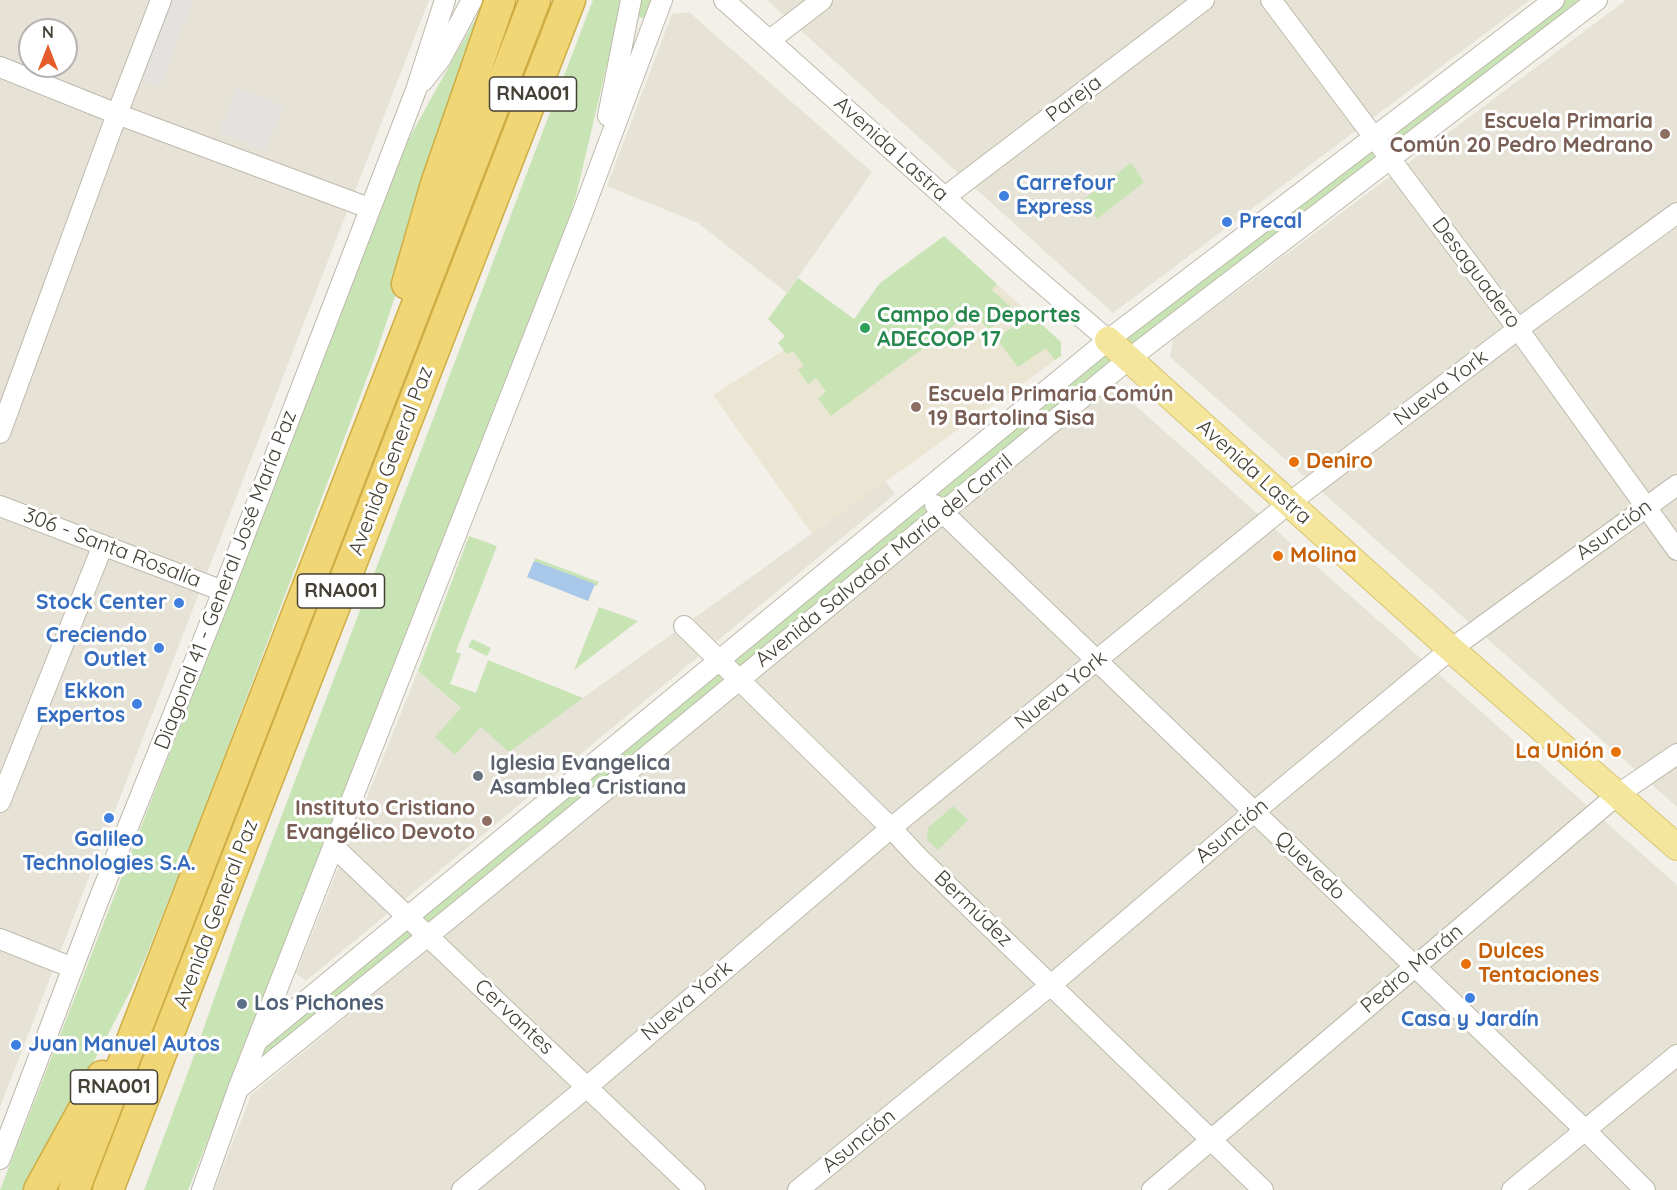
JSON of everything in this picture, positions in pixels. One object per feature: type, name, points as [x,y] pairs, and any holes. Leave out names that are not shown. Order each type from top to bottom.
[{"type":"highway","points":[[369,429],[402,301],[436,184],[500,0]]},
{"type":"highway","name":"Avenida General Paz","points":[[74,1190],[535,0]]},
{"type":"highway","name":"Avenida General Paz","points":[[108,1190],[570,0]]},
{"type":"highway","points":[[39,1190],[154,984]]},
{"type":"highway","points":[[131,1190],[147,1142],[184,994]]},
{"type":"main road","name":"Avenida Lastra","points":[[1108,340],[1288,504],[1677,847]]},
{"type":"street","points":[[0,433],[161,0]]},
{"type":"street","name":"Diagonal 41 - General José María Paz","points":[[0,1159],[73,968],[224,591],[416,90],[445,0]]},
{"type":"street","points":[[416,90],[441,58],[472,0]]},
{"type":"street","points":[[601,160],[631,0]]},
{"type":"street","points":[[202,1190],[238,1089],[582,214],[662,0]]},
{"type":"street","name":"Avenida Lastra","points":[[724,0],[1108,340]]},
{"type":"street","points":[[770,39],[822,0]]},
{"type":"street","name":"Pareja","points":[[945,198],[1204,0]]},
{"type":"street","name":"Desaguadero","points":[[1271,0],[1518,329],[1677,550]]},
{"type":"street","name":"Avenida Salvador María del Carril","points":[[257,1041],[1108,340],[1554,0]]},
{"type":"street","name":"Avenida Salvador María del Carril","points":[[238,1089],[428,936],[1129,358],[1597,0]]},
{"type":"street","points":[[0,67],[117,114],[369,208]]},
{"type":"street","name":"Nueva York","points":[[462,1190],[587,1087],[891,828],[1288,504],[1518,329],[1677,213]]},
{"type":"street","name":"Asunción","points":[[798,1190],[1051,985],[1254,812],[1451,649],[1677,485]]},
{"type":"street","name":"Quevedo","points":[[922,492],[1645,1190]]},
{"type":"street","name":"306 - Santa Rosalía","points":[[0,506],[224,591]]},
{"type":"street","points":[[0,802],[102,545]]},
{"type":"street","name":"Bermúdez","points":[[684,626],[1263,1190]]},
{"type":"street","name":"Pedro Morán","points":[[1152,1190],[1617,795],[1677,754]]},
{"type":"street","name":"Cervantes","points":[[333,846],[695,1190]]},
{"type":"street","points":[[0,939],[73,968]]},
{"type":"street","points":[[1512,1190],[1677,1055]]},
{"type":"shaded area","points":[[0,0],[429,0],[0,1107]]},
{"type":"shaded area","points":[[165,0],[193,0],[160,87],[135,78]]},
{"type":"shaded area","points":[[767,0],[1530,0],[1113,313]]},
{"type":"shaded area","points":[[1626,0],[1677,0],[1677,807],[1170,357],[1173,339]]},
{"type":"shaded area","points":[[689,12],[872,172],[787,293],[698,223],[607,186],[672,14]]},
{"type":"shaded area","points":[[236,88],[283,106],[266,151],[219,133]]},
{"type":"shaded area","name":"Escuela Primaria Común 19 Bartolina Sisa","points":[[997,284],[1061,342],[1061,356],[812,534],[713,395],[784,350],[787,354],[793,350],[804,366],[808,383],[816,378],[826,392],[968,317]]},
{"type":"shaded area","points":[[1107,390],[1120,392],[1677,885],[1677,1190],[214,1190],[251,1095]]},
{"type":"shaded area","points":[[885,481],[895,494],[306,981],[296,973],[418,671],[509,751]]},
{"type":"green space","points":[[486,0],[479,41],[376,354],[193,839],[146,956],[132,988],[27,1190],[0,1190],[357,271],[398,158]]},
{"type":"green space","points":[[593,0],[622,0],[576,196],[560,245],[188,1190],[144,1190],[243,917]]},
{"type":"green space","points":[[641,0],[654,0],[647,19],[638,17]]},
{"type":"green space","points":[[1554,0],[1597,0],[1389,158],[238,1089],[257,1041],[1108,340]]},
{"type":"green space","points":[[1131,163],[1144,182],[1097,219],[1083,200]]},
{"type":"green space","name":"Campo de Deportes ADECOOP 17","points":[[944,236],[997,284],[992,290],[1014,310],[989,329],[971,313],[831,416],[818,398],[826,392],[816,378],[808,384],[798,370],[804,366],[793,351],[787,354],[778,343],[785,336],[768,319],[798,278],[854,319],[880,283]]},
{"type":"green space","points":[[1031,315],[1061,342],[1061,356],[1055,360],[1046,348],[1018,367],[996,338]]},
{"type":"green space","points":[[469,536],[497,546],[458,646],[456,652],[461,654],[450,684],[476,693],[488,660],[583,698],[509,752],[481,727],[455,755],[435,737],[461,708],[418,671]]},
{"type":"green space","points":[[535,558],[599,582],[597,586],[534,561]]},
{"type":"green space","points":[[599,607],[638,621],[574,670]]},
{"type":"green space","points":[[472,639],[491,648],[487,656],[468,647]]},
{"type":"green space","points":[[953,806],[968,820],[938,850],[927,840],[928,828]]},
{"type":"water","points":[[534,561],[595,584],[588,601],[527,577]]},
{"type":"place","name":"Escuela Primaria Común 20 Pedro Medrano","points":[[1665,134]]},
{"type":"place","name":"Carrefour Express","points":[[1004,196]]},
{"type":"place","name":"Precal","points":[[1227,222]]},
{"type":"place","name":"Campo de Deportes ADECOOP 17","points":[[865,328]]},
{"type":"place","name":"Escuela Primaria Común 19 Bartolina Sisa","points":[[916,407]]},
{"type":"place","name":"Deniro","points":[[1294,462]]},
{"type":"place","name":"Molina","points":[[1278,556]]},
{"type":"place","name":"Stock Center","points":[[179,603]]},
{"type":"place","name":"Creciendo Outlet","points":[[159,648]]},
{"type":"place","name":"Ekkon Expertos","points":[[137,704]]},
{"type":"place","name":"La Unión","points":[[1616,752]]},
{"type":"place","name":"Iglesia Evangelica Asamblea Cristiana","points":[[478,776]]},
{"type":"place","name":"Galileo Technologies S.A.","points":[[109,818]]},
{"type":"place","name":"Instituto Cristiano Evangélico Devoto","points":[[487,821]]},
{"type":"place","name":"Dulces Tentaciones","points":[[1466,964]]},
{"type":"place","name":"Casa y Jardín","points":[[1470,998]]},
{"type":"place","name":"Los Pichones","points":[[242,1004]]},
{"type":"place","name":"Juan Manuel Autos","points":[[16,1045]]}]
